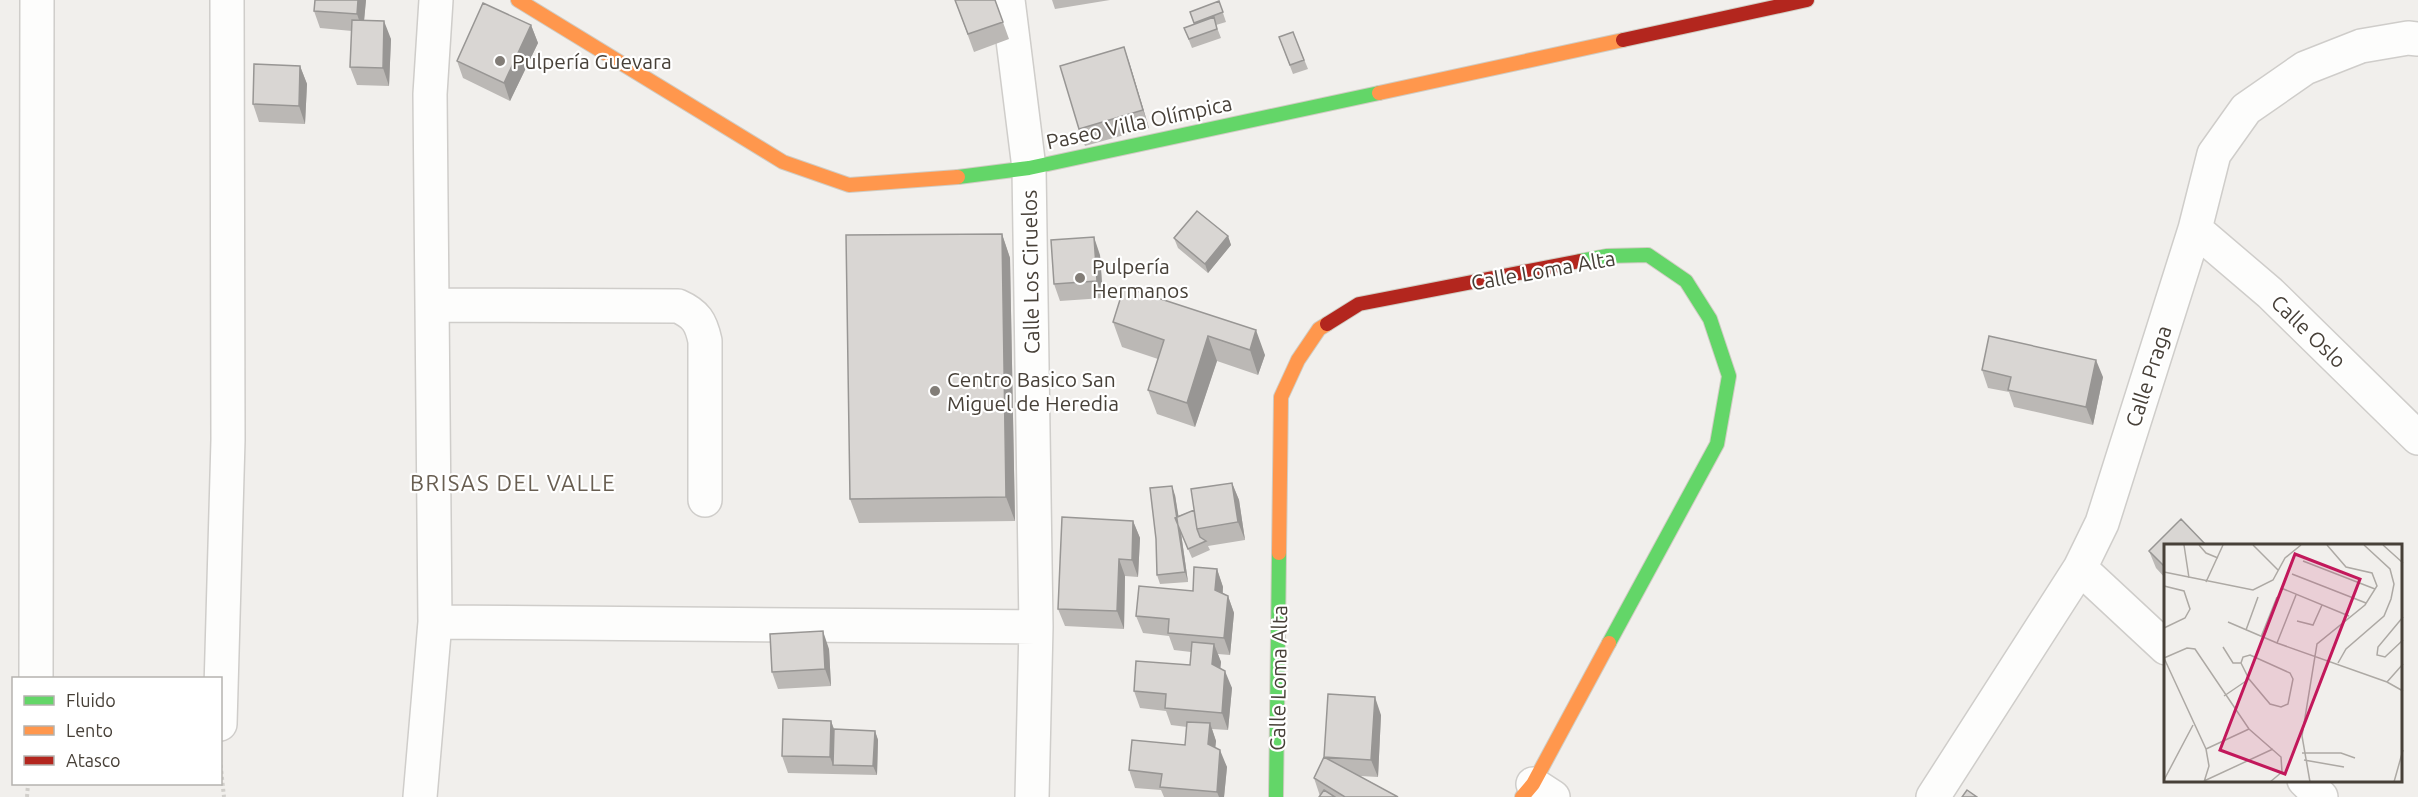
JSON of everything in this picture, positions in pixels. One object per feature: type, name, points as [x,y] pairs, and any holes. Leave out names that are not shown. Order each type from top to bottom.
[{"type":"street","points":[[36,677],[37,0]]},
{"type":"street","points":[[221,677],[228,440],[226,0]]},
{"type":"street","points":[[420,797],[435,622],[430,94],[436,0]]},
{"type":"street","name":"Paseo Villa Olímpica","points":[[518,0],[783,162],[849,185],[876,185],[1029,168],[1807,0]]},
{"type":"street","name":"Calle Los Ciruelos","points":[[1008,0],[1029,168],[1036,627],[1032,797]]},
{"type":"street","name":"Calle Praga","points":[[1934,797],[2080,568],[2102,523],[2195,229],[2214,154],[2246,109],[2305,68],[2361,46],[2408,38],[2418,39]]},
{"type":"street","name":"Calle Oslo","points":[[2195,229],[2270,293],[2418,438]]},
{"type":"street","name":"Calle Loma Alta","points":[[1276,797],[1281,397],[1298,360],[1319,329],[1359,304],[1607,256],[1648,255],[1686,281],[1710,319],[1729,376],[1717,444],[1536,793]]},
{"type":"street","points":[[432,305],[678,306],[694,313],[702,324],[705,341],[705,500]]},
{"type":"street","points":[[2080,568],[2164,646]]},
{"type":"street","points":[[435,622],[1036,627]]},
{"type":"street","points":[[2306,782],[2320,797]]},
{"type":"path","points":[[222,778],[224,797]]},
{"type":"building","points":[[315,0],[358,0],[357,14],[314,11]]},
{"type":"building","points":[[955,0],[995,0],[1003,22],[968,34]]},
{"type":"building","points":[[1219,1],[1223,12],[1194,23],[1190,12]]},
{"type":"building","points":[[483,3],[531,25],[504,83],[457,61]]},
{"type":"building","points":[[1214,17],[1217,29],[1189,39],[1184,28]]},
{"type":"building","points":[[352,20],[384,21],[383,68],[350,67]]},
{"type":"building","points":[[1293,32],[1304,60],[1290,65],[1279,37]]},
{"type":"building","points":[[1124,47],[1143,110],[1079,129],[1060,66]]},
{"type":"building","points":[[254,64],[300,66],[299,106],[253,104]]},
{"type":"building","points":[[1197,211],[1228,236],[1205,264],[1174,238]]},
{"type":"building","name":"Centro Basico San Miguel de Heredia","points":[[1002,234],[1006,497],[850,499],[846,235]]},
{"type":"building","points":[[1094,237],[1097,281],[1054,284],[1051,240]]},
{"type":"building","points":[[1124,287],[1256,330],[1250,350],[1208,336],[1187,403],[1148,390],[1164,340],[1113,322]]},
{"type":"building","points":[[1989,336],[2096,360],[2086,407],[2008,390],[2011,377],[1982,370]]},
{"type":"building","points":[[1232,483],[1238,522],[1197,529],[1191,489]]},
{"type":"building","points":[[1172,486],[1185,572],[1157,575],[1156,539],[1150,488]]},
{"type":"building","points":[[1194,510],[1200,537],[1206,541],[1188,549],[1175,518]]},
{"type":"building","points":[[1062,517],[1133,521],[1132,560],[1119,559],[1117,611],[1058,609]]},
{"type":"building","points":[[2181,519],[2205,544],[2164,544],[2164,566],[2149,551]]},
{"type":"building","points":[[1194,567],[1217,569],[1215,590],[1228,596],[1224,638],[1168,633],[1169,619],[1136,616],[1139,586],[1193,591]]},
{"type":"building","points":[[823,631],[825,669],[772,672],[770,634]]},
{"type":"building","points":[[1192,642],[1214,644],[1212,664],[1225,671],[1222,713],[1165,708],[1166,694],[1134,691],[1136,661],[1190,665]]},
{"type":"building","points":[[1328,694],[1375,697],[1371,760],[1324,757]]},
{"type":"building","points":[[783,719],[831,721],[830,757],[782,756]]},
{"type":"building","points":[[1187,722],[1210,723],[1208,744],[1220,750],[1217,792],[1160,787],[1162,774],[1129,770],[1132,740],[1185,745]]},
{"type":"building","points":[[834,729],[875,731],[873,766],[833,765]]},
{"type":"building","points":[[1324,757],[1398,797],[1345,797],[1314,778]]},
{"type":"building","points":[[1324,790],[1335,797],[1319,797]]},
{"type":"building","points":[[1967,790],[1977,797],[1962,797]]},
{"type":"traffic: fast","points":[[958,177],[1029,168],[1379,93]]},
{"type":"traffic: fast","points":[[1580,261],[1607,256],[1648,255],[1686,281],[1710,319],[1729,376],[1717,444],[1609,643]]},
{"type":"traffic: fast","points":[[1276,797],[1279,553]]},
{"type":"traffic: slow","points":[[518,0],[783,162],[849,185],[958,177]]},
{"type":"traffic: slow","points":[[1379,93],[1623,40]]},
{"type":"traffic: slow","points":[[1279,553],[1281,397],[1298,360],[1319,329],[1327,324]]},
{"type":"traffic: slow","points":[[1522,797],[1533,784],[1609,643]]},
{"type":"traffic: jam","points":[[1623,40],[1807,0]]},
{"type":"traffic: jam","points":[[1327,324],[1359,304],[1580,261]]},
{"type":"place","name":"Pulpería Guevara","points":[[500,61]]},
{"type":"place","name":"Pulpería Hermanos","points":[[1080,278]]},
{"type":"place","name":"Centro Basico San Miguel de Heredia","points":[[935,391]]},
{"type":"district","name":"BRISAS DEL VALLE","points":[[513,482]]}]
